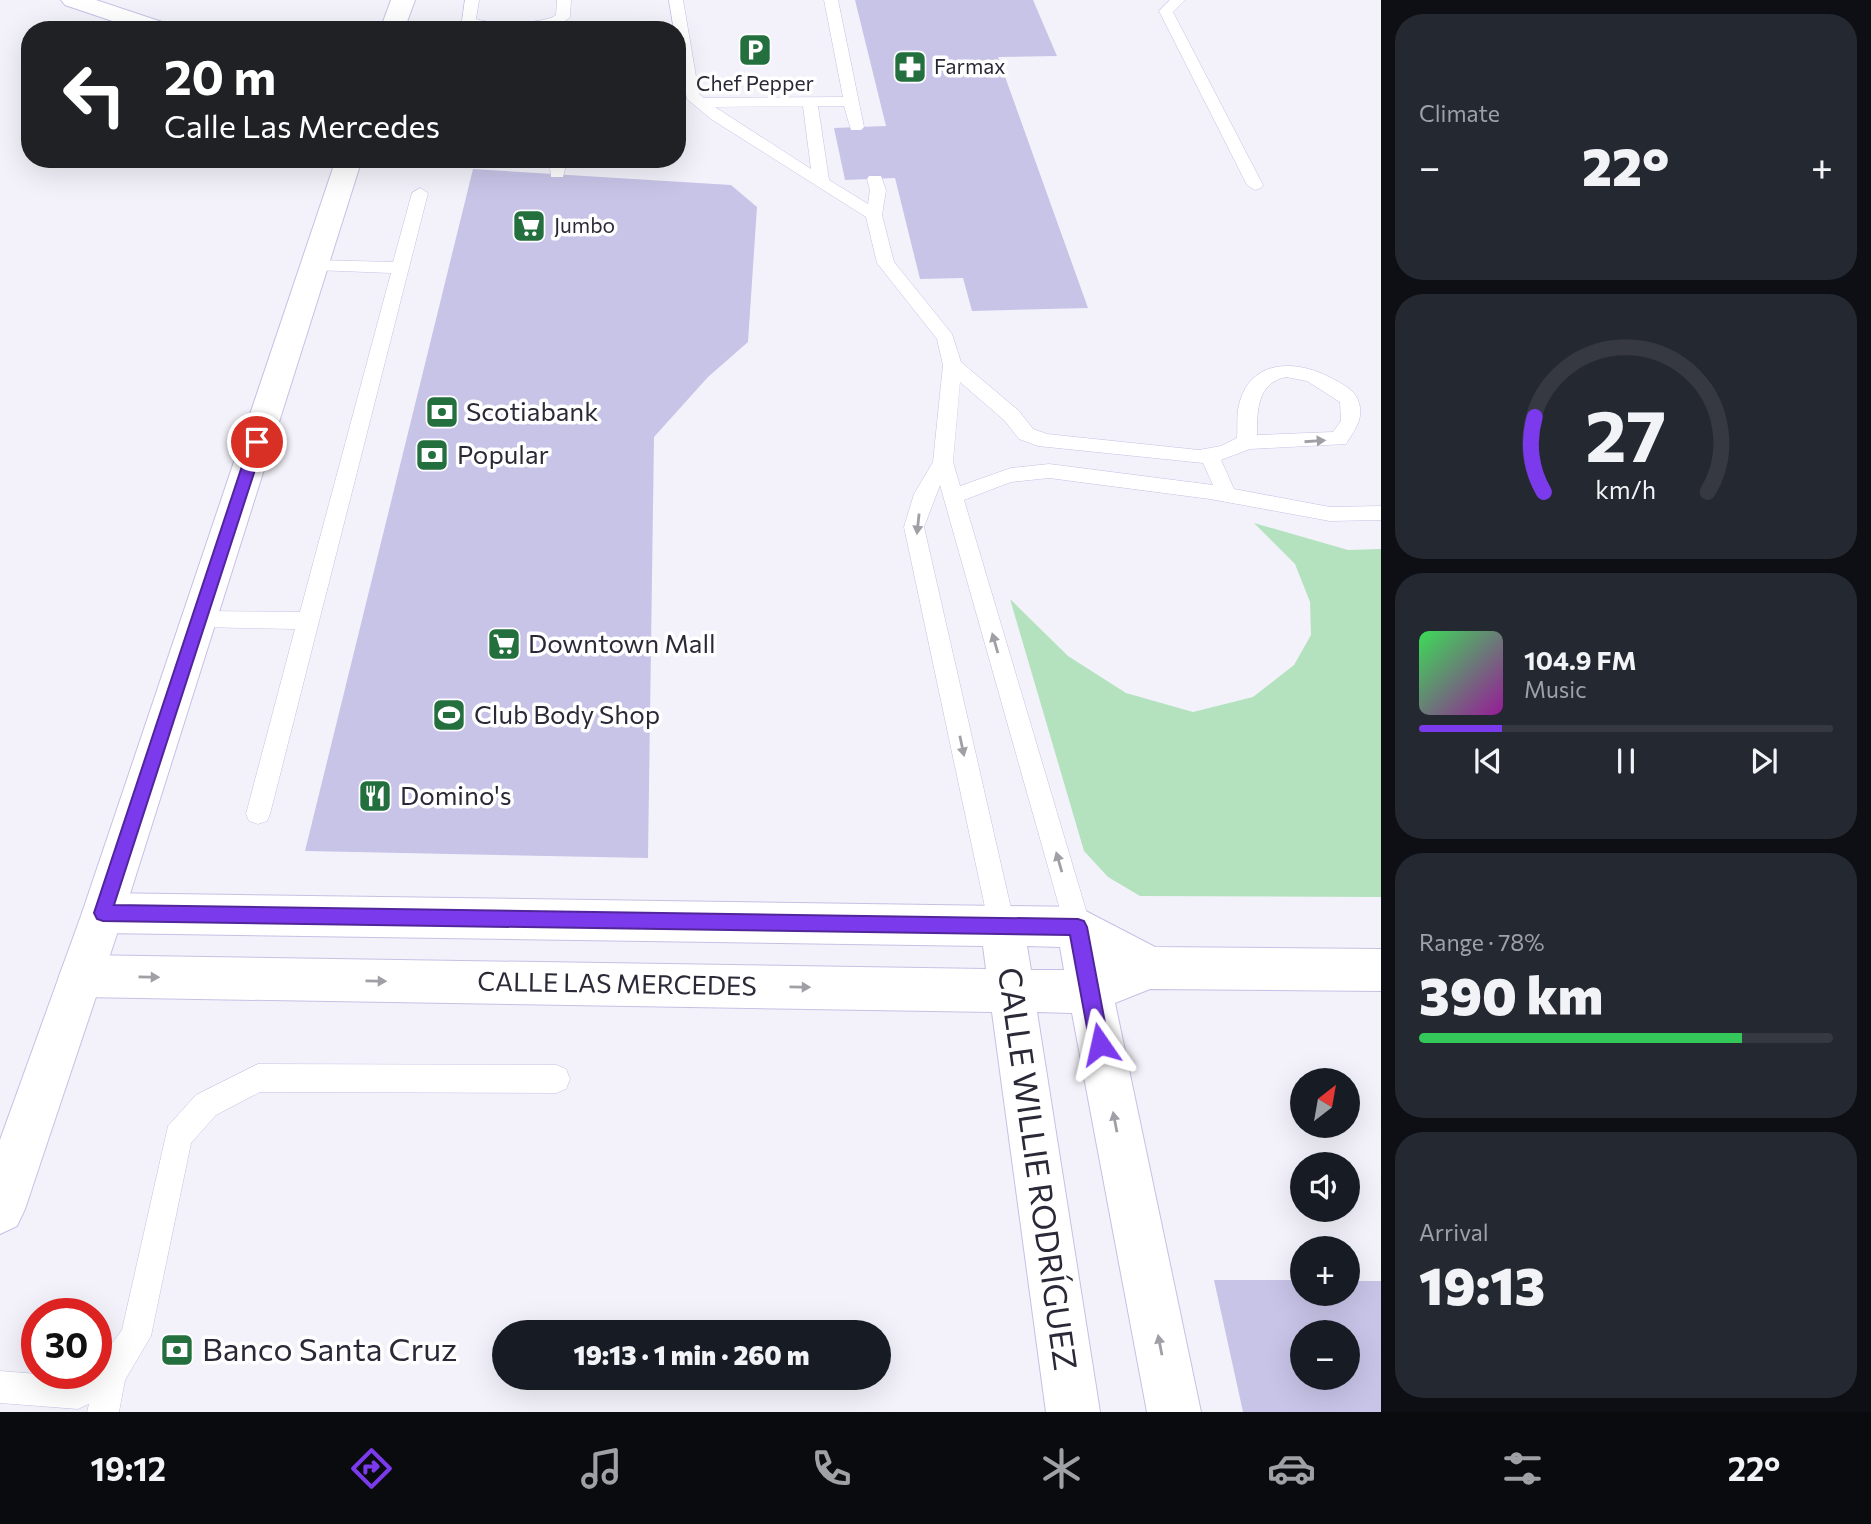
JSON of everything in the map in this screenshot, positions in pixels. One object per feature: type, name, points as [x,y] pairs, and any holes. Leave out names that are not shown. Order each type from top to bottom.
[{"type":"street","points":[[73,0],[136,21]]},
{"type":"street","points":[[395,21],[403,0]]},
{"type":"street","points":[[0,1209],[103,913],[346,168]]},
{"type":"street","name":"CALLE LAS MERCEDES","points":[[103,913],[1078,927],[1150,968]]},
{"type":"street","name":"CALLE WILLIE RODRÍGUEZ","points":[[1002,926],[1073,1412]]},
{"type":"street","points":[[1078,927],[1174,1412]]},
{"type":"street","name":"CALLE LAS MERCEDES","points":[[80,976],[1089,992],[1150,968],[1381,970]]},
{"type":"lane","points":[[469,21],[472,0]]},
{"type":"lane","points":[[559,21],[564,18],[564,0]]},
{"type":"lane","points":[[676,0],[678,21]]},
{"type":"lane","points":[[831,0],[856,127]]},
{"type":"lane","points":[[1178,0],[1166,11],[1255,185]]},
{"type":"lane","points":[[686,74],[692,96],[716,117],[874,215]]},
{"type":"lane","points":[[700,103],[851,101]]},
{"type":"lane","points":[[810,102],[821,182]]},
{"type":"lane","points":[[557,174],[558,168]]},
{"type":"lane","points":[[875,179],[878,190],[874,215],[886,263],[946,338],[952,365],[943,462],[1078,927]]},
{"type":"lane","points":[[258,814],[420,193]]},
{"type":"lane","points":[[314,265],[401,268]]},
{"type":"lane","points":[[952,365],[1012,416],[1026,435],[1034,471]]},
{"type":"lane","points":[[1026,435],[1045,440],[1199,457],[1225,452],[1247,442],[1339,439],[1351,421],[1349,400],[1330,383],[1304,371],[1280,372],[1268,376],[1252,392],[1248,407],[1247,442]]},
{"type":"lane","points":[[1209,455],[1228,497]]},
{"type":"lane","points":[[943,462],[924,494],[914,527],[1002,926]]},
{"type":"lane","points":[[953,497],[990,479],[1034,471],[1210,492],[1330,514],[1381,513]]},
{"type":"lane","points":[[199,619],[308,621]]},
{"type":"lane","points":[[112,1371],[136,1336],[178,1136],[206,1105],[258,1079],[556,1079]]},
{"type":"lane","points":[[0,1387],[21,1389]]},
{"type":"lane","points":[[26,1389],[78,1393],[85,1389]]},
{"type":"lane","points":[[103,1412],[107,1389]]},
{"type":"green space","points":[[1254,523],[1348,550],[1381,549],[1381,897],[1140,896],[1108,877],[1084,851],[1010,599],[1068,656],[1126,693],[1193,712],[1253,697],[1294,665],[1311,635],[1310,602],[1295,564]]},
{"type":"building","points":[[855,0],[1033,0],[1057,56],[998,57],[1088,308],[972,311],[963,278],[920,279],[895,178],[845,180],[834,128],[886,126]]},
{"type":"building","name":"Downtown Mall","points":[[473,169],[731,185],[757,207],[748,342],[708,377],[654,437],[648,858],[305,851]]},
{"type":"building","points":[[1214,1280],[1290,1280],[1290,1306],[1360,1306],[1360,1281],[1381,1281],[1381,1412],[1243,1412]]},
{"type":"place","name":"Chef Pepper","points":[[755,50]]},
{"type":"place","name":"Farmax","points":[[910,67]]},
{"type":"place","name":"Jumbo","points":[[529,226]]},
{"type":"place","name":"Scotiabank","points":[[442,412]]},
{"type":"place","name":"Popular","points":[[432,455]]},
{"type":"place","name":"Downtown Mall","points":[[504,644]]},
{"type":"place","name":"Club Body Shop","points":[[449,715]]},
{"type":"place","name":"Domino's","points":[[375,796]]},
{"type":"place","name":"Banco Santa Cruz","points":[[177,1350]]},
{"type":"route","points":[[257,442],[103,913],[1078,927],[1100,1044]]}]
